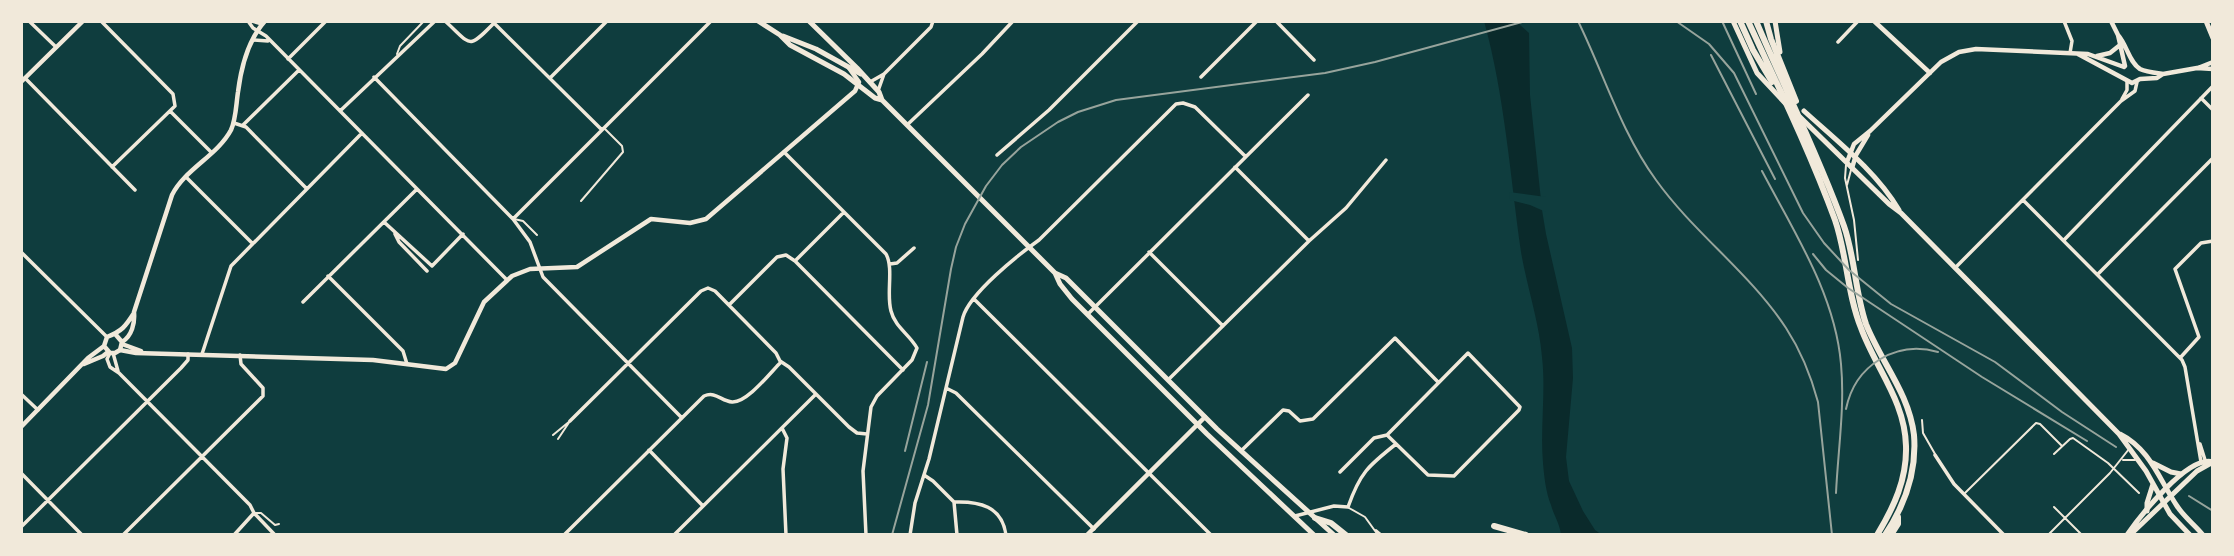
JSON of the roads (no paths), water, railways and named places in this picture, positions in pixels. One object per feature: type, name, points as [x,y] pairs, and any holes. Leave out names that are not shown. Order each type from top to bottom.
[{"type":"highway","points":[[1740,21],[1753,50],[1790,113]]},
{"type":"highway","points":[[1748,21],[1835,221],[1844,254],[1852,303],[1875,354],[1905,400],[1913,434],[1912,474],[1898,515],[1898,524],[1891,535]]},
{"type":"highway","points":[[1756,21],[1845,229],[1875,354]]},
{"type":"highway","points":[[1766,21],[1787,74],[1802,125]]},
{"type":"highway","points":[[1879,534],[1901,485],[1906,445],[1899,407],[1884,370]]},
{"type":"highway","points":[[1879,534],[1898,515]]},
{"type":"highway","points":[[1315,518],[1331,523],[1346,535]]},
{"type":"highway","points":[[1494,526],[1525,534]]},
{"type":"main road","points":[[758,21],[790,45],[882,100]]},
{"type":"main road","points":[[809,21],[878,90],[882,100],[1055,273],[1067,293],[1198,425],[1314,535]]},
{"type":"main road","points":[[1733,21],[1761,79],[1888,204],[1901,213],[2119,434],[2139,461],[2163,504],[2190,535]]},
{"type":"main road","points":[[1775,21],[1778,50]]},
{"type":"main road","points":[[2206,21],[2213,38]]},
{"type":"main road","points":[[780,35],[794,39],[862,74]]},
{"type":"main road","points":[[1804,111],[1855,158],[1893,200],[1901,213]]},
{"type":"main road","points":[[1055,273],[1066,278],[1205,417],[1334,535]]},
{"type":"main road","points":[[2119,434],[2132,440],[2153,463],[2171,496],[2203,535]]},
{"type":"main road","points":[[2129,535],[2180,474],[2204,463],[2213,462]]},
{"type":"main road","points":[[2153,463],[2180,474]]},
{"type":"main road","points":[[2129,535],[2204,463]]},
{"type":"main road","points":[[2147,511],[2153,484]]},
{"type":"street","points":[[29,21],[56,47]]},
{"type":"street","points":[[83,21],[23,80],[135,191]]},
{"type":"street","points":[[101,21],[173,94],[175,106],[113,167]]},
{"type":"street","points":[[250,21],[264,22]]},
{"type":"street","points":[[250,21],[507,280]]},
{"type":"street","points":[[288,59],[326,21]]},
{"type":"street","points":[[340,111],[435,21]]},
{"type":"street","points":[[445,21],[471,43],[495,22],[603,130]]},
{"type":"street","points":[[550,78],[607,21]]},
{"type":"street","points":[[513,219],[711,21]]},
{"type":"street","points":[[870,82],[884,74],[931,27],[933,21]]},
{"type":"street","points":[[907,125],[1013,21]]},
{"type":"street","points":[[997,155],[1049,110],[1138,21]]},
{"type":"street","points":[[1201,77],[1257,21]]},
{"type":"street","points":[[1276,21],[1314,60]]},
{"type":"street","points":[[1838,42],[1858,21]]},
{"type":"street","points":[[1874,21],[1930,74]]},
{"type":"street","points":[[2064,21],[2072,41],[2070,53]]},
{"type":"street","points":[[2111,21],[2118,35],[2125,67],[2127,90],[2121,101]]},
{"type":"street","points":[[107,337],[116,335],[134,312],[172,195],[228,135],[234,123],[242,70],[253,40],[264,22]]},
{"type":"street","points":[[2118,35],[2134,64],[2141,69],[2163,74],[2197,68],[2213,69]]},
{"type":"street","points":[[253,40],[270,41]]},
{"type":"street","points":[[2096,57],[2112,52],[2120,45]]},
{"type":"street","points":[[1847,162],[1849,152],[1856,142],[1946,59],[1970,50],[2088,54],[2125,67],[2134,64]]},
{"type":"street","points":[[2078,54],[2132,83],[2157,78],[2163,74]]},
{"type":"street","points":[[2197,68],[2213,62]]},
{"type":"street","points":[[116,335],[122,345],[145,352],[373,360],[443,370],[452,366],[484,302],[507,280],[521,272],[577,267],[651,219],[690,223],[703,220],[845,101],[859,85],[858,78],[849,67]]},
{"type":"street","points":[[1955,268],[2121,101],[2135,91],[2141,69]]},
{"type":"street","points":[[243,125],[299,70]]},
{"type":"street","points":[[878,90],[884,74]]},
{"type":"street","points":[[374,77],[513,219],[530,242],[544,279],[682,418]]},
{"type":"street","points":[[2063,241],[2213,86]]},
{"type":"street","points":[[1088,314],[1308,95]]},
{"type":"street","points":[[2201,98],[2213,110]]},
{"type":"street","points":[[910,535],[915,503],[966,308],[1176,104],[1195,107],[1245,156]]},
{"type":"street","points":[[170,111],[211,152]]},
{"type":"street","points":[[234,123],[243,125],[307,188]]},
{"type":"street","points":[[1852,168],[1870,131]]},
{"type":"street","points":[[202,354],[228,269],[362,133]]},
{"type":"street","points":[[784,152],[886,254],[890,264],[888,285],[891,312],[898,326],[916,346],[917,352],[875,398],[870,412],[863,471],[866,535]]},
{"type":"street","points":[[2098,274],[2213,158]]},
{"type":"street","points":[[1168,380],[1346,208],[1386,160]]},
{"type":"street","points":[[1235,167],[1309,241]]},
{"type":"street","points":[[186,177],[252,243]]},
{"type":"street","points":[[303,302],[417,189]]},
{"type":"street","points":[[2023,200],[2180,358],[2185,367],[2198,449],[2204,463]]},
{"type":"street","points":[[794,261],[844,212]]},
{"type":"street","points":[[384,222],[399,242],[430,270],[463,234]]},
{"type":"street","points":[[2180,358],[2199,337],[2175,270],[2201,243],[2212,242]]},
{"type":"street","points":[[890,264],[897,263],[914,248]]},
{"type":"street","points":[[21,251],[107,337]]},
{"type":"street","points":[[1149,252],[1223,326]]},
{"type":"street","points":[[729,305],[777,257],[786,255],[903,370]]},
{"type":"street","points":[[328,276],[403,351],[407,364]]},
{"type":"street","points":[[570,421],[701,291],[708,288],[713,289],[782,362],[852,430],[867,434]]},
{"type":"street","points":[[974,299],[1211,535]]},
{"type":"street","points":[[84,365],[122,345],[130,335],[135,320],[134,312]]},
{"type":"street","points":[[21,427],[88,358],[104,346],[107,337]]},
{"type":"street","points":[[1241,451],[1283,410],[1289,411],[1300,421],[1313,419],[1395,338],[1439,383]]},
{"type":"street","points":[[104,346],[119,373],[250,505],[275,535]]},
{"type":"street","points":[[1340,472],[1374,438],[1387,435],[1468,353],[1520,408],[1457,475],[1428,475],[1387,435]]},
{"type":"street","points":[[21,527],[184,365],[188,354]]},
{"type":"street","points":[[123,535],[264,394],[262,387],[241,364],[240,355]]},
{"type":"street","points":[[564,535],[702,398],[709,394],[731,402],[744,399],[782,362]]},
{"type":"street","points":[[946,388],[956,393],[1094,529]]},
{"type":"street","points":[[21,394],[38,410]]},
{"type":"street","points":[[674,535],[816,394]]},
{"type":"street","points":[[1087,535],[1205,417]]},
{"type":"street","points":[[782,428],[787,438],[783,469],[785,534]]},
{"type":"street","points":[[1295,516],[1334,506],[1348,507],[1366,470],[1396,444]]},
{"type":"street","points":[[649,450],[703,506]]},
{"type":"street","points":[[1935,455],[1954,484],[2004,535]]},
{"type":"street","points":[[21,473],[82,535]]},
{"type":"street","points":[[924,475],[954,502],[957,535]]},
{"type":"street","points":[[954,502],[982,503],[988,506],[1003,525],[1006,535]]},
{"type":"street","points":[[234,535],[254,513]]},
{"type":"street","points":[[1200,533],[1204,528]]},
{"type":"lane","points":[[397,55],[400,46],[424,21]]},
{"type":"lane","points":[[580,201],[623,152],[622,146],[603,130]]},
{"type":"lane","points":[[1847,162],[1845,178],[1855,262]]},
{"type":"lane","points":[[1847,186],[1852,168]]},
{"type":"lane","points":[[513,219],[523,220],[537,235]]},
{"type":"lane","points":[[1922,420],[1923,433],[1935,455]]},
{"type":"lane","points":[[553,435],[570,421]]},
{"type":"lane","points":[[558,439],[570,421]]},
{"type":"lane","points":[[1964,494],[2038,423],[2062,446]]},
{"type":"lane","points":[[2054,454],[2072,438],[2114,468],[2139,493]]},
{"type":"lane","points":[[2048,535],[2114,468],[2129,449]]},
{"type":"lane","points":[[2121,460],[2139,461]]},
{"type":"lane","points":[[1348,507],[1362,514],[1380,535]]},
{"type":"lane","points":[[2054,508],[2082,535]]},
{"type":"lane","points":[[254,513],[261,513],[274,524],[279,524]]},
{"type":"water","points":[[1484,21],[1520,21],[1520,25],[1529,33],[1530,95],[1542,210],[1572,348],[1573,378],[1566,457],[1569,481],[1583,511],[1595,530],[1602,535],[1561,535],[1547,490],[1542,450],[1543,370],[1540,344],[1521,252],[1502,107]]},
{"type":"railway","points":[[892,535],[928,405],[956,247],[986,186],[1002,165],[1021,147],[1078,112],[1116,100],[1325,73],[1526,21]]},
{"type":"railway","points":[[1578,21],[1623,123],[1656,180],[1687,218],[1772,308],[1801,355],[1818,402],[1832,535]]},
{"type":"railway","points":[[1676,21],[1709,44],[1734,73],[1803,213],[1824,243],[1849,270],[1891,304],[1995,362],[2062,412],[2116,447]]},
{"type":"railway","points":[[1722,21],[1756,94]]},
{"type":"railway","points":[[1711,55],[1775,179]]},
{"type":"railway","points":[[1762,171],[1822,288],[1837,338],[1842,396],[1836,493]]},
{"type":"railway","points":[[1813,254],[1826,270],[1848,288],[1982,377],[2087,441]]},
{"type":"railway","points":[[1846,409],[1858,380],[1868,368],[1880,360],[1907,350],[1938,352]]},
{"type":"railway","points":[[905,451],[927,362]]},
{"type":"railway","points":[[2189,496],[2213,511]]}]
